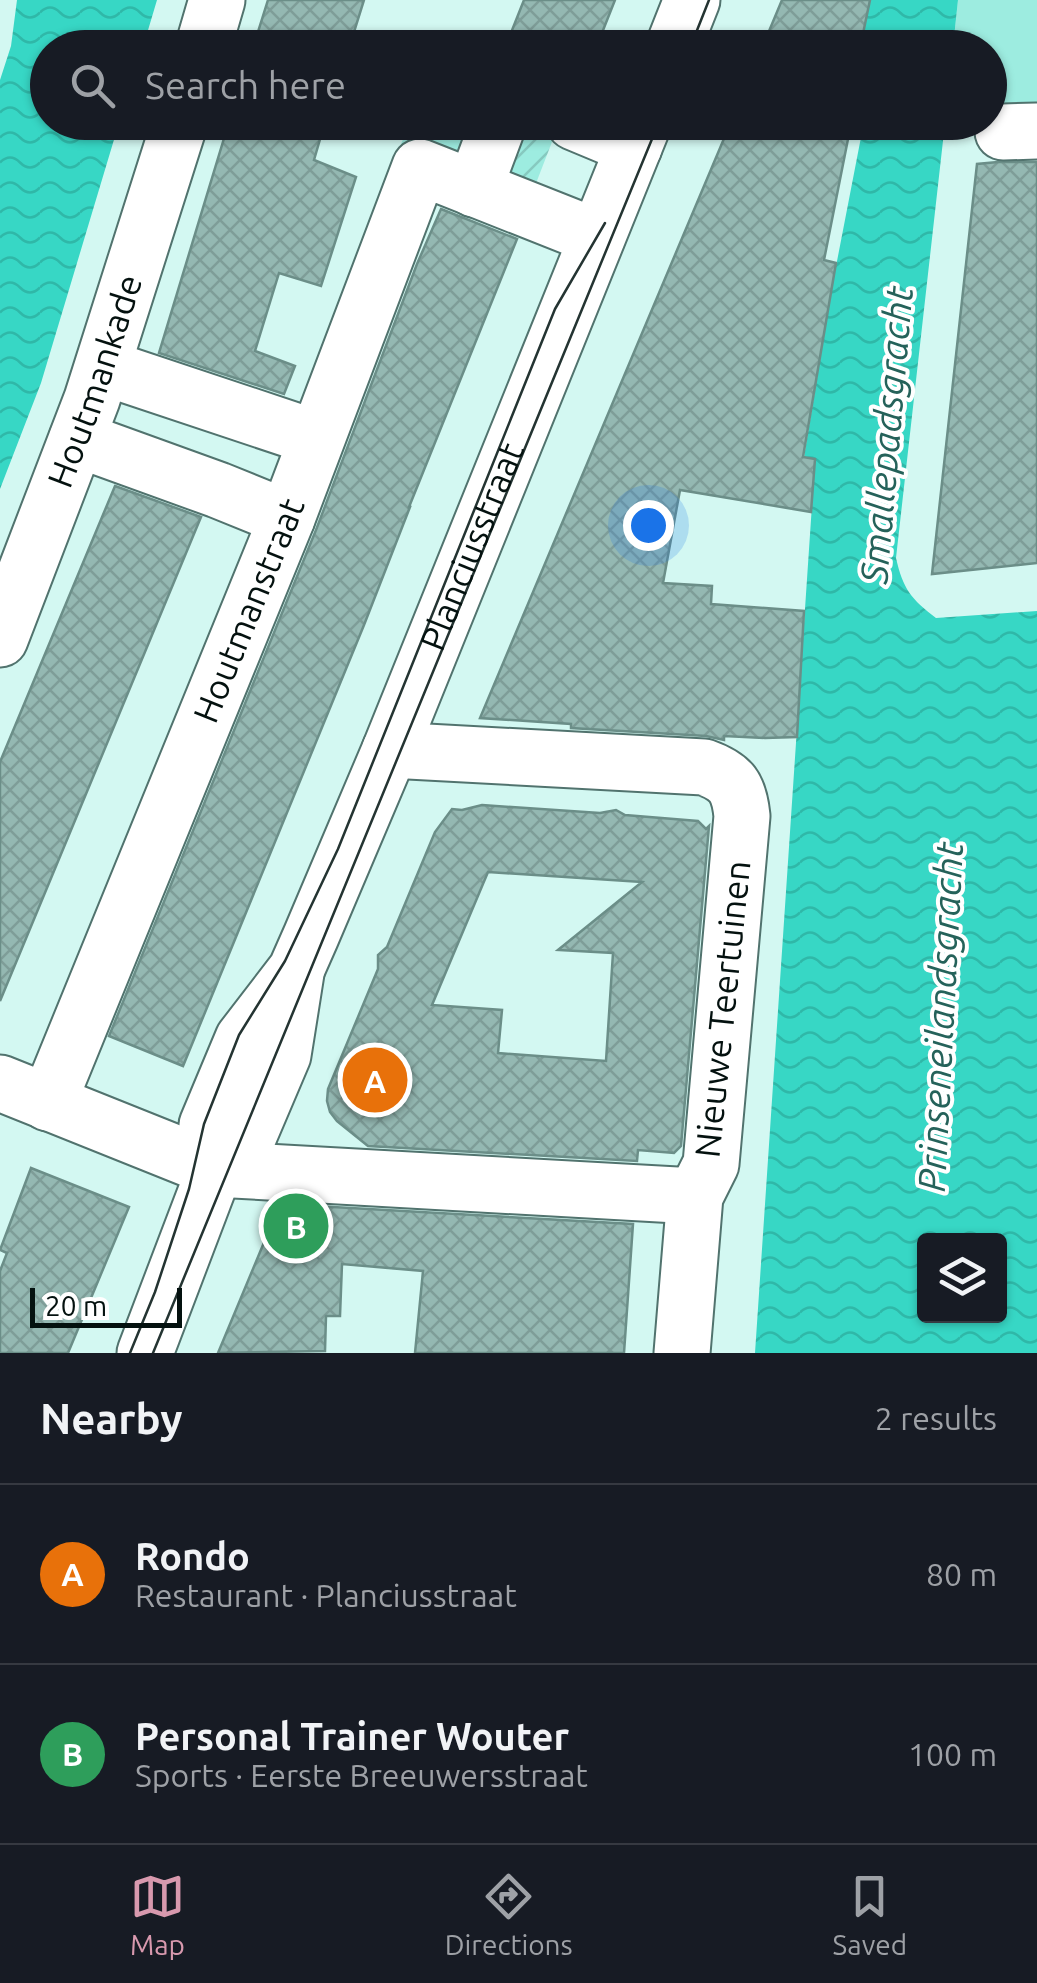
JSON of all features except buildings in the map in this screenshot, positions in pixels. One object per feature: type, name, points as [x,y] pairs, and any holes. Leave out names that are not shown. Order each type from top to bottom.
[{"type":"street","points":[[209,30],[218,0]]},
{"type":"street","points":[[680,30],[692,0]]},
{"type":"street","name":"Houtmankade","points":[[0,638],[103,367],[174,140]]},
{"type":"street","points":[[474,189],[492,140]]},
{"type":"street","name":"Planciusstraat","points":[[145,1353],[214,1169],[206,1151],[207,1124],[242,1039],[296,970],[390,750],[637,140]]},
{"type":"street","name":"Houtmanstraat","points":[[24,1093],[287,518],[420,167],[597,236]]},
{"type":"street","points":[[103,367],[316,438]]},
{"type":"street","points":[[77,438],[287,518]]},
{"type":"street","name":"Nieuwe Teertuinen","points":[[390,750],[704,767],[724,774],[734,784],[742,816],[711,1164],[694,1196],[682,1353]]},
{"type":"street","points":[[24,1093],[214,1169],[694,1196]]},
{"type":"shaded area","points":[[958,0],[1037,0],[1037,105],[1007,106],[1007,30],[955,30]]},
{"type":"shaded area","points":[[403,140],[477,140],[461,177],[398,151]]},
{"type":"shaded area","points":[[503,140],[553,140],[528,204],[485,187]]},
{"type":"water","points":[[17,0],[157,0],[148,30],[30,30],[30,140],[114,140],[41,383],[0,489],[0,80],[11,46]]},
{"type":"water","points":[[870,0],[958,0],[955,30],[864,30]]},
{"type":"water","points":[[860,140],[943,140],[896,558],[905,586],[936,618],[1037,611],[1037,1353],[755,1353],[815,460],[804,457]]},
{"type":"tram line","points":[[697,30],[709,0]]},
{"type":"tram line","points":[[153,1353],[652,140]]},
{"type":"tram line","points":[[130,1353],[189,1189],[204,1124],[239,1035],[285,961],[338,849],[555,309],[605,223]]},
{"type":"place","name":"Rondo","points":[[375,1080]]},
{"type":"place","name":"Personal Trainer Wouter","points":[[296,1226]]},
{"type":"water label","name":"Smallepadsgracht","points":[[887,435]]},
{"type":"water label","name":"Prinseneilandsgracht","points":[[941,1017]]}]
